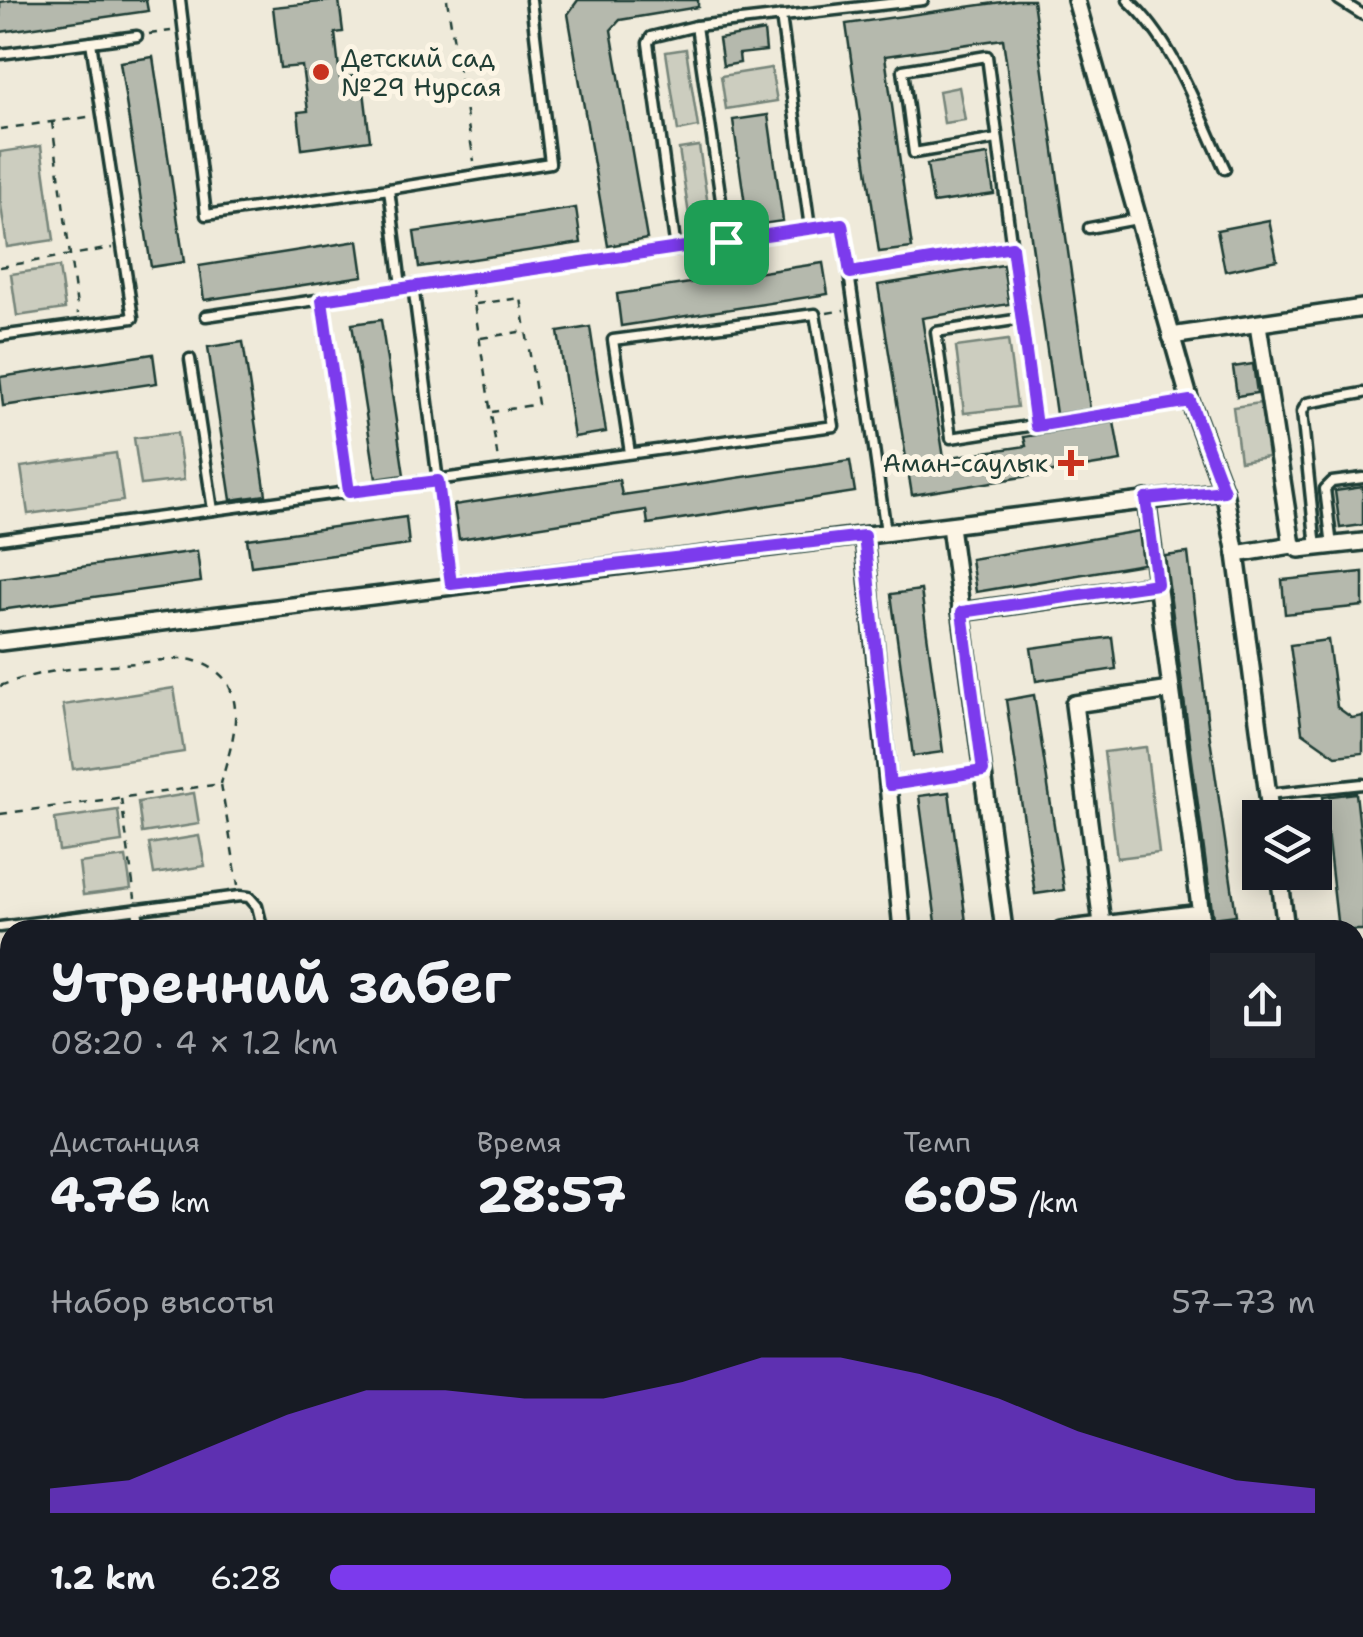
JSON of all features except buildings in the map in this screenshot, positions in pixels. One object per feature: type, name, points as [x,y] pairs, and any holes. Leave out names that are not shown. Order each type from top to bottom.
[{"type":"street","points":[[1076,0],[1190,401],[1224,491],[1269,800]]},
{"type":"street","points":[[1172,336],[1363,308]]},
{"type":"street","points":[[1258,325],[1292,545]]},
{"type":"street","points":[[0,642],[1224,491]]},
{"type":"street","points":[[1146,499],[1202,920]]},
{"type":"street","points":[[950,526],[1003,920]]},
{"type":"street","points":[[864,536],[901,920]]},
{"type":"street","points":[[1236,554],[1292,545],[1298,549],[1363,542]]},
{"type":"street","points":[[962,612],[1157,584]]},
{"type":"street","points":[[1101,920],[1074,704],[1171,690]]},
{"type":"street","points":[[1280,890],[1285,920]]},
{"type":"street","points":[[1135,920],[1201,912]]},
{"type":"lane","points":[[180,0],[206,215],[550,163],[531,0]]},
{"type":"lane","points":[[676,250],[648,43],[658,33],[696,26],[923,0]]},
{"type":"lane","points":[[1128,0],[1143,14],[1180,71],[1225,168]]},
{"type":"lane","points":[[1339,0],[1363,15]]},
{"type":"lane","points":[[781,16],[810,228]]},
{"type":"lane","points":[[696,26],[726,242]]},
{"type":"lane","points":[[0,54],[138,36]]},
{"type":"lane","points":[[0,336],[133,318],[91,42]]},
{"type":"lane","points":[[998,139],[914,153],[903,70],[987,56],[998,139],[1012,247],[1021,319],[1036,426]]},
{"type":"lane","points":[[388,189],[402,286]]},
{"type":"lane","points":[[1089,228],[1137,219]]},
{"type":"lane","points":[[206,316],[842,224],[886,532]]},
{"type":"lane","points":[[850,273],[1012,247]]},
{"type":"lane","points":[[412,285],[451,584]]},
{"type":"lane","points":[[322,300],[349,492]]},
{"type":"lane","points":[[0,539],[834,426],[816,314],[614,340],[630,453]]},
{"type":"lane","points":[[1021,319],[936,332],[951,438],[1190,401]]},
{"type":"lane","points":[[190,359],[213,510]]},
{"type":"lane","points":[[1324,547],[1302,412],[1307,403],[1363,393]]},
{"type":"lane","points":[[1324,547],[1325,489],[1332,482],[1363,478]]},
{"type":"lane","points":[[1268,794],[1363,784]]},
{"type":"lane","points":[[48,920],[240,896],[250,897],[260,920]]},
{"type":"lane","points":[[137,909],[139,920]]},
{"type":"path","points":[[448,0],[476,175]]},
{"type":"path","points":[[138,36],[182,30]]},
{"type":"path","points":[[0,130],[102,115]]},
{"type":"path","points":[[52,122],[80,325]]},
{"type":"path","points":[[0,267],[122,247]]},
{"type":"path","points":[[470,276],[499,471]]},
{"type":"path","points":[[474,304],[521,298],[538,404],[490,412]]},
{"type":"path","points":[[816,314],[854,309]]},
{"type":"path","points":[[479,339],[526,331]]},
{"type":"path","points":[[0,686],[60,670],[187,659],[210,666],[228,682],[234,701],[235,724],[221,784],[240,896]]},
{"type":"path","points":[[890,785],[983,771]]},
{"type":"path","points":[[0,814],[221,784]]},
{"type":"path","points":[[121,798],[137,909]]},
{"type":"shaded area","points":[[686,49],[698,127],[678,131],[666,52]]},
{"type":"shaded area","points":[[771,68],[777,101],[726,109],[721,76]]},
{"type":"shaded area","points":[[959,87],[965,120],[944,123],[939,91]]},
{"type":"shaded area","points":[[41,146],[54,240],[7,247],[0,199],[0,152]]},
{"type":"shaded area","points":[[699,146],[711,225],[691,228],[679,149]]},
{"type":"shaded area","points":[[59,267],[65,309],[17,316],[11,274]]},
{"type":"shaded area","points":[[1008,340],[1017,407],[964,413],[956,347]]},
{"type":"shaded area","points":[[1261,403],[1268,457],[1240,461],[1233,407]]},
{"type":"shaded area","points":[[177,433],[184,480],[141,485],[134,438]]},
{"type":"shaded area","points":[[116,453],[123,501],[28,514],[21,467]]},
{"type":"shaded area","points":[[174,688],[184,752],[73,769],[63,705]]},
{"type":"shaded area","points":[[1146,747],[1159,853],[1117,858],[1104,752]]},
{"type":"shaded area","points":[[194,793],[199,824],[142,833],[138,802]]},
{"type":"shaded area","points":[[118,810],[122,842],[59,851],[55,819]]},
{"type":"shaded area","points":[[199,836],[205,866],[154,874],[149,844]]},
{"type":"shaded area","points":[[126,857],[131,889],[83,895],[79,863]]},
{"type":"place","name":"Детский сад №29 Нурсая","points":[[321,72]]},
{"type":"place","name":"Аман-саулык","points":[[1071,463]]},
{"type":"route","points":[[842,224],[850,273],[1012,247],[1036,426],[1190,401],[1224,491],[1146,499],[1157,584],[962,612],[983,771],[890,785],[864,536],[451,584],[438,481],[349,492],[322,300],[726,242],[842,224]]}]
